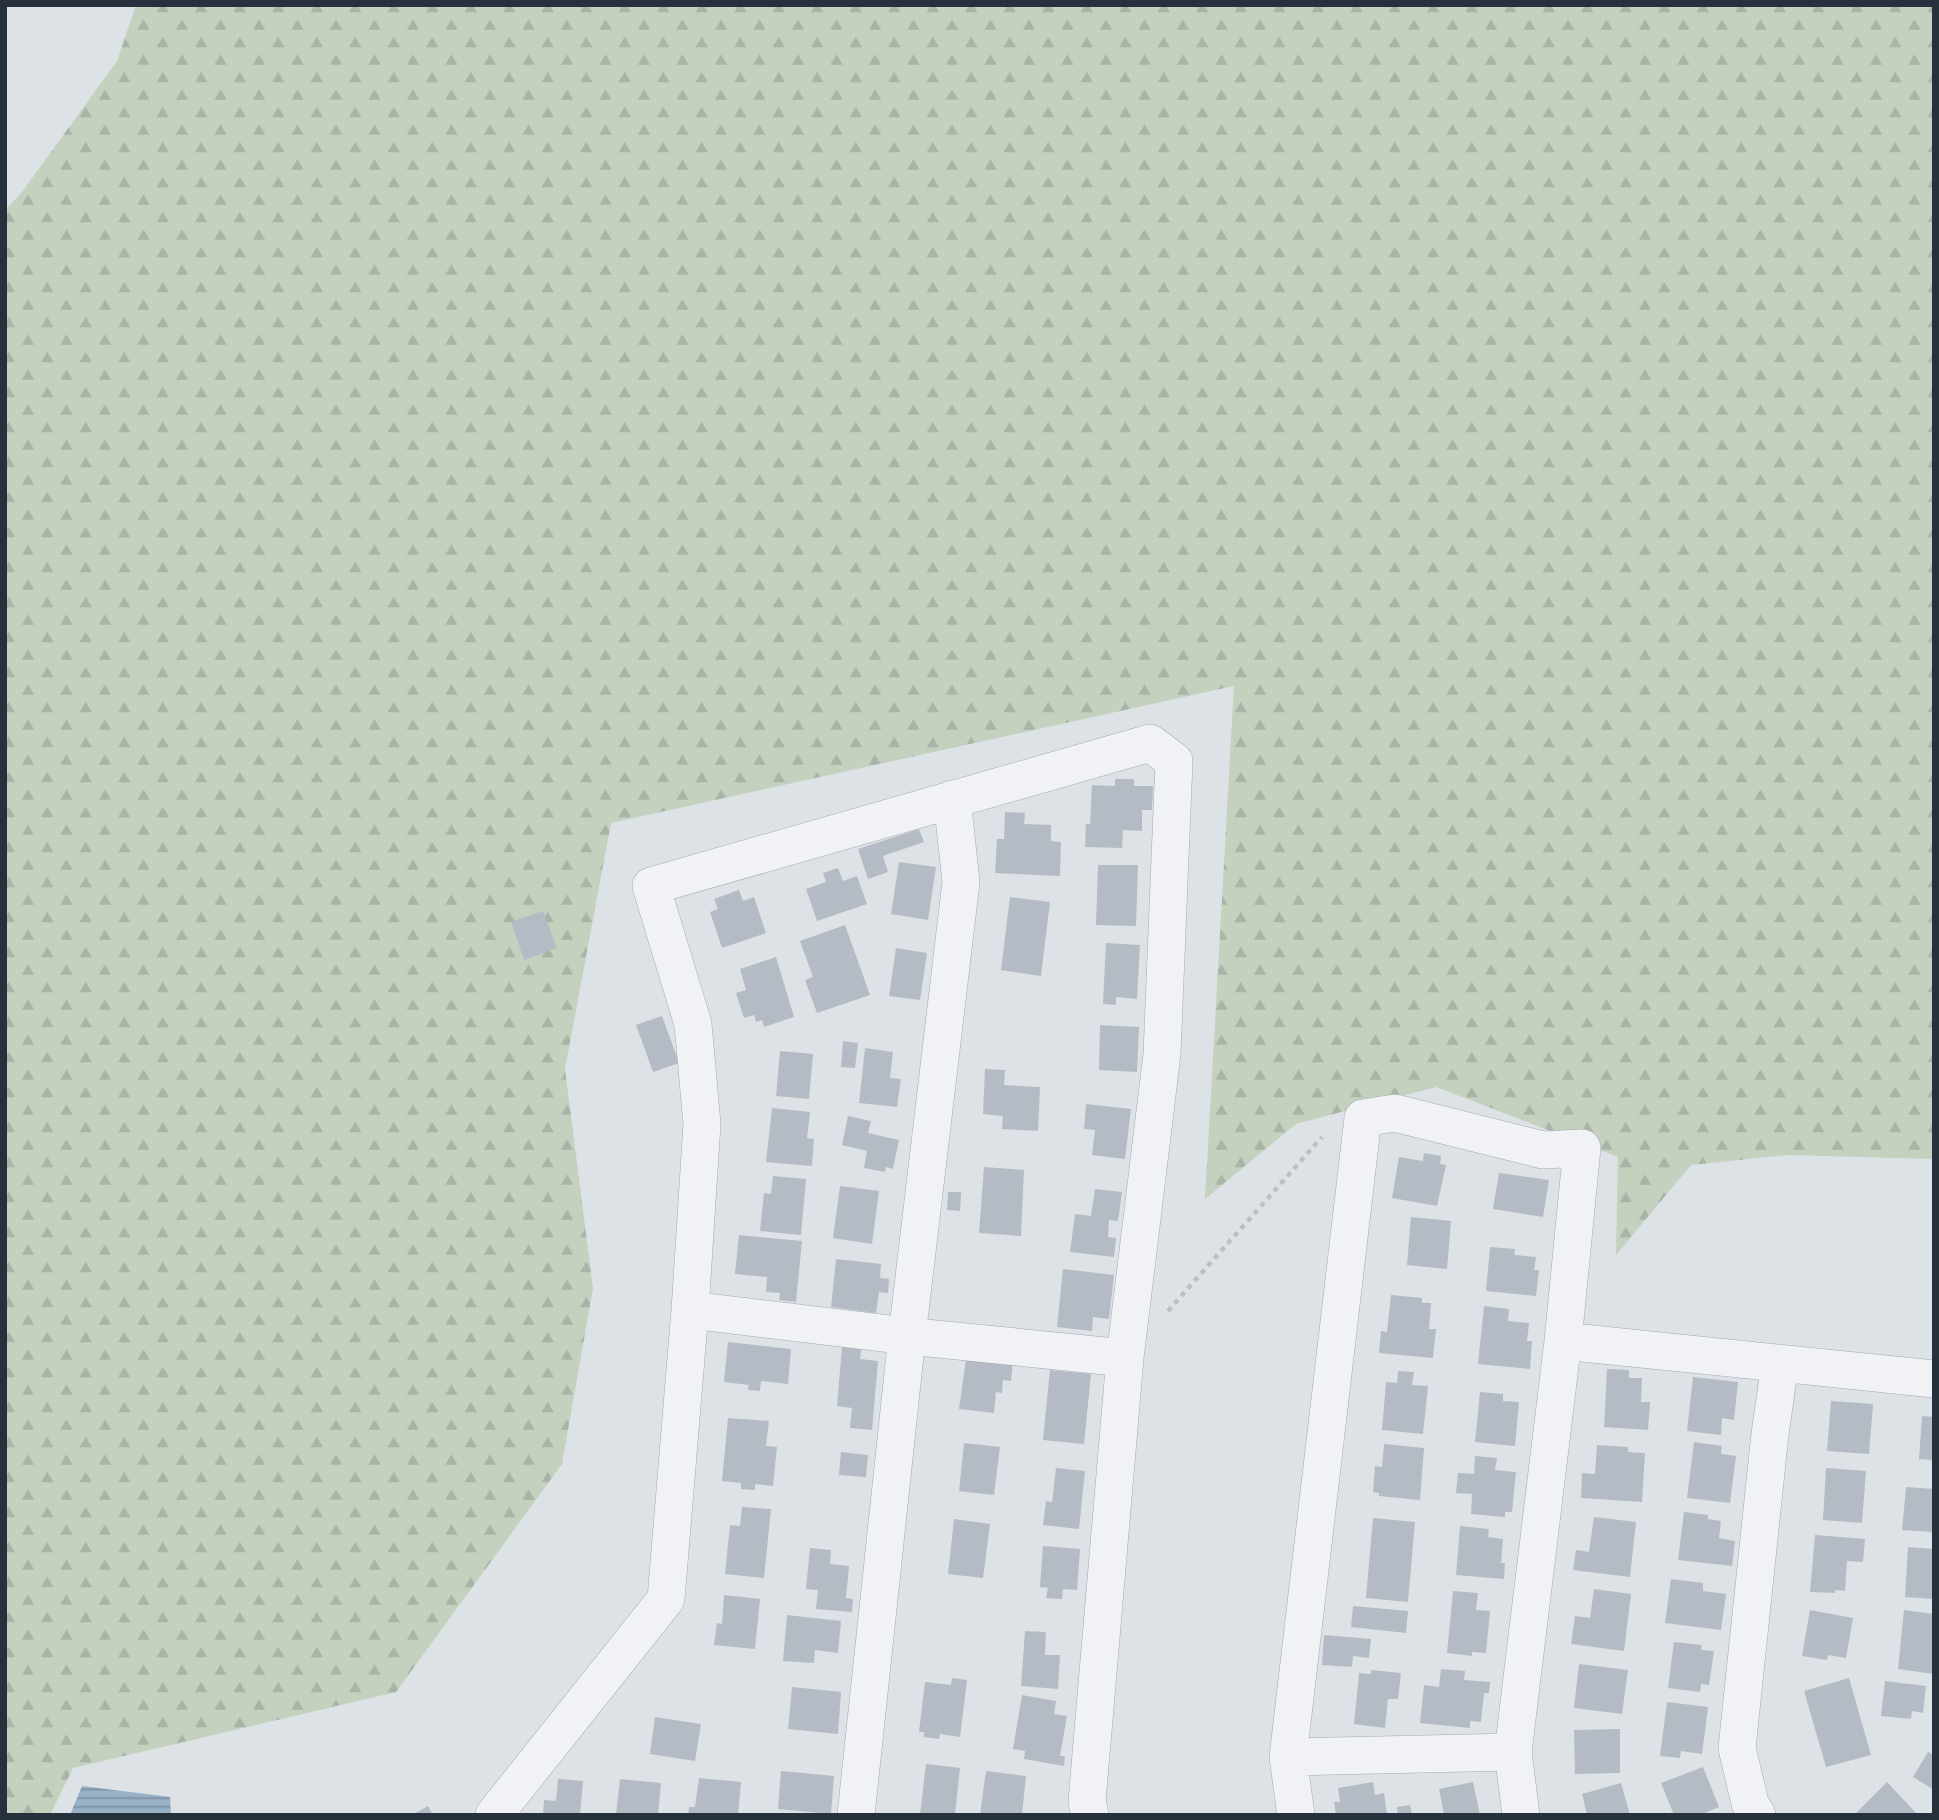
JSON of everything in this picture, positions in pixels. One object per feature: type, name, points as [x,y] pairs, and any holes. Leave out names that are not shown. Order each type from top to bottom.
[{"type":"street","points":[[494,1815],[666,1599],[702,1124],[693,1024],[651,887],[1150,743],[1174,761],[1161,1054],[1125,1358],[1087,1801],[1090,1815]]},
{"type":"street","points":[[856,1815],[907,1336],[961,882],[952,799]]},
{"type":"street","points":[[1296,1815],[1288,1757],[1363,1118],[1395,1112],[1543,1150],[1582,1148],[1563,1341],[1513,1752],[1521,1815]]},
{"type":"street","points":[[690,1310],[1125,1358]]},
{"type":"street","points":[[1563,1341],[1934,1380]]},
{"type":"street","points":[[1757,1815],[1751,1803],[1737,1748],[1770,1434],[1780,1364]]},
{"type":"street","points":[[1288,1757],[1513,1752]]},
{"type":"path","points":[[1125,1358],[1323,1136],[1363,1118]]},
{"type":"green space","points":[[136,5],[1934,5],[1934,1159],[1788,1155],[1691,1165],[1616,1255],[1618,1157],[1436,1087],[1296,1124],[1205,1199],[1234,686],[611,823],[565,1069],[593,1288],[562,1464],[396,1692],[73,1768],[50,1815],[5,1815],[5,210],[22,192],[117,61]]},
{"type":"water","points":[[82,1786],[170,1797],[171,1815],[70,1815]]},
{"type":"building","points":[[1115,779],[1134,779],[1134,786],[1153,786],[1152,810],[1142,810],[1142,831],[1123,830],[1122,848],[1085,847],[1086,824],[1090,824],[1092,785],[1115,786]]},
{"type":"building","points":[[1005,812],[1025,813],[1024,824],[1051,825],[1051,841],[1061,842],[1060,876],[995,873],[997,839],[1004,839]]},
{"type":"building","points":[[919,829],[924,842],[883,856],[888,872],[868,879],[858,849]]},
{"type":"building","points":[[899,862],[936,867],[928,920],[891,914]]},
{"type":"building","points":[[1098,865],[1138,865],[1136,926],[1096,925]]},
{"type":"building","points":[[838,868],[843,881],[857,876],[867,904],[817,921],[806,889],[826,882],[823,873]]},
{"type":"building","points":[[739,890],[743,901],[754,897],[766,933],[722,948],[710,912],[718,909],[714,899]]},
{"type":"building","points":[[1010,897],[1050,902],[1041,976],[1001,970]]},
{"type":"building","points":[[543,911],[557,948],[524,960],[511,922]]},
{"type":"building","points":[[845,925],[870,995],[817,1013],[805,980],[813,977],[800,941]]},
{"type":"building","points":[[1106,943],[1140,945],[1137,999],[1116,997],[1116,1005],[1103,1004]]},
{"type":"building","points":[[896,948],[927,953],[920,1000],[889,996]]},
{"type":"building","points":[[776,957],[794,1017],[764,1027],[762,1020],[756,1022],[754,1015],[744,1018],[736,993],[746,990],[740,969]]},
{"type":"building","points":[[662,1016],[679,1063],[653,1072],[636,1025]]},
{"type":"building","points":[[1100,1025],[1139,1027],[1137,1072],[1099,1070]]},
{"type":"building","points":[[843,1041],[858,1043],[855,1068],[841,1067]]},
{"type":"building","points":[[865,1048],[893,1052],[890,1078],[901,1079],[897,1107],[859,1103]]},
{"type":"building","points":[[780,1051],[813,1054],[809,1099],[776,1096]]},
{"type":"building","points":[[985,1069],[1005,1070],[1004,1085],[1040,1087],[1038,1131],[1002,1129],[1003,1116],[983,1114]]},
{"type":"building","points":[[1086,1104],[1131,1109],[1125,1159],[1092,1155],[1095,1130],[1084,1129]]},
{"type":"building","points":[[772,1108],[810,1112],[807,1138],[814,1139],[812,1166],[766,1162]]},
{"type":"building","points":[[848,1116],[871,1121],[868,1133],[899,1140],[893,1169],[886,1167],[885,1172],[864,1168],[867,1151],[842,1145]]},
{"type":"building","points":[[1424,1153],[1441,1156],[1440,1164],[1446,1165],[1437,1206],[1392,1198],[1399,1157],[1423,1161]]},
{"type":"building","points":[[984,1167],[1024,1170],[1021,1236],[979,1233]]},
{"type":"building","points":[[1499,1173],[1549,1180],[1543,1217],[1493,1209]]},
{"type":"building","points":[[773,1176],[806,1179],[801,1235],[760,1231],[764,1193],[771,1194]]},
{"type":"building","points":[[840,1186],[879,1191],[872,1244],[833,1238]]},
{"type":"building","points":[[1095,1189],[1122,1192],[1118,1221],[1109,1220],[1108,1237],[1116,1238],[1114,1257],[1070,1252],[1075,1214],[1091,1216]]},
{"type":"building","points":[[948,1192],[961,1192],[960,1211],[947,1210]]},
{"type":"building","points":[[1411,1217],[1451,1221],[1447,1269],[1407,1265]]},
{"type":"building","points":[[739,1235],[802,1241],[796,1302],[779,1300],[780,1293],[766,1292],[767,1277],[735,1274]]},
{"type":"building","points":[[1490,1247],[1515,1249],[1514,1255],[1536,1257],[1534,1270],[1539,1270],[1536,1296],[1486,1291]]},
{"type":"building","points":[[836,1259],[881,1264],[880,1278],[889,1279],[888,1293],[879,1292],[876,1313],[831,1307]]},
{"type":"building","points":[[1063,1269],[1114,1275],[1109,1319],[1093,1317],[1092,1331],[1057,1327]]},
{"type":"building","points":[[1391,1295],[1422,1298],[1422,1303],[1431,1303],[1429,1329],[1436,1329],[1433,1358],[1379,1353],[1381,1331],[1387,1332]]},
{"type":"building","points":[[1484,1306],[1509,1309],[1508,1321],[1529,1323],[1527,1341],[1532,1341],[1530,1369],[1478,1364]]},
{"type":"building","points":[[728,1342],[791,1349],[788,1384],[761,1381],[760,1391],[748,1390],[749,1385],[724,1382]]},
{"type":"building","points":[[842,1347],[861,1349],[860,1359],[878,1361],[872,1430],[850,1428],[852,1408],[837,1406]]},
{"type":"building","points":[[966,1359],[1013,1361],[1011,1381],[1003,1380],[1002,1393],[996,1392],[994,1413],[959,1409]]},
{"type":"building","points":[[1607,1369],[1629,1370],[1629,1378],[1642,1378],[1641,1402],[1650,1402],[1648,1430],[1604,1427]]},
{"type":"building","points":[[1050,1370],[1091,1374],[1084,1444],[1043,1440]]},
{"type":"building","points":[[1398,1371],[1414,1372],[1412,1385],[1428,1386],[1423,1434],[1382,1430],[1386,1382],[1397,1383]]},
{"type":"building","points":[[1693,1377],[1738,1382],[1734,1420],[1722,1418],[1721,1435],[1687,1431]]},
{"type":"building","points":[[1480,1392],[1503,1394],[1503,1401],[1519,1402],[1515,1446],[1475,1442]]},
{"type":"building","points":[[1831,1401],[1873,1404],[1869,1454],[1827,1451]]},
{"type":"building","points":[[1922,1416],[1934,1417],[1934,1460],[1919,1459]]},
{"type":"building","points":[[728,1418],[769,1421],[766,1446],[777,1447],[773,1486],[755,1484],[755,1490],[741,1489],[741,1483],[722,1481]]},
{"type":"building","points":[[1694,1442],[1722,1446],[1721,1454],[1736,1456],[1730,1503],[1687,1498]]},
{"type":"building","points":[[964,1443],[1000,1447],[994,1495],[959,1491]]},
{"type":"building","points":[[1384,1444],[1424,1448],[1420,1500],[1379,1496],[1379,1493],[1373,1492],[1375,1466],[1382,1467]]},
{"type":"building","points":[[1597,1445],[1628,1447],[1628,1452],[1645,1453],[1642,1502],[1581,1498],[1582,1473],[1595,1474]]},
{"type":"building","points":[[841,1452],[868,1455],[866,1477],[839,1475]]},
{"type":"building","points":[[1475,1456],[1497,1458],[1495,1470],[1516,1472],[1512,1512],[1505,1512],[1505,1517],[1471,1514],[1472,1494],[1456,1493],[1458,1473],[1474,1474]]},
{"type":"building","points":[[1056,1468],[1085,1471],[1079,1529],[1043,1525],[1046,1501],[1052,1502]]},
{"type":"building","points":[[1826,1468],[1866,1471],[1862,1523],[1823,1520]]},
{"type":"building","points":[[1906,1487],[1934,1489],[1934,1532],[1902,1530]]},
{"type":"building","points":[[742,1507],[771,1509],[764,1578],[725,1574],[730,1525],[740,1526]]},
{"type":"building","points":[[1684,1512],[1708,1515],[1708,1519],[1721,1521],[1719,1538],[1735,1541],[1732,1566],[1678,1560]]},
{"type":"building","points":[[1594,1517],[1636,1522],[1630,1577],[1573,1570],[1576,1550],[1589,1552]]},
{"type":"building","points":[[1373,1518],[1415,1522],[1408,1602],[1366,1598]]},
{"type":"building","points":[[954,1519],[990,1524],[983,1578],[948,1574]]},
{"type":"building","points":[[1460,1526],[1489,1529],[1488,1537],[1503,1539],[1501,1563],[1505,1563],[1504,1579],[1456,1575]]},
{"type":"building","points":[[1815,1535],[1865,1539],[1863,1562],[1847,1561],[1845,1591],[1810,1592]]},
{"type":"building","points":[[1043,1546],[1080,1549],[1077,1590],[1063,1589],[1062,1599],[1046,1598],[1048,1588],[1040,1587]]},
{"type":"building","points":[[1908,1547],[1934,1549],[1934,1599],[1905,1597]]},
{"type":"building","points":[[810,1548],[831,1550],[830,1564],[849,1566],[846,1598],[853,1599],[852,1612],[816,1609],[818,1590],[806,1589]]},
{"type":"building","points":[[1671,1579],[1703,1583],[1703,1591],[1726,1594],[1721,1630],[1665,1623]]},
{"type":"building","points":[[1594,1589],[1631,1594],[1624,1651],[1571,1644],[1575,1616],[1590,1618]]},
{"type":"building","points":[[1453,1591],[1478,1593],[1476,1610],[1490,1611],[1486,1653],[1472,1652],[1472,1656],[1447,1653]]},
{"type":"building","points":[[724,1595],[760,1599],[755,1649],[714,1645],[717,1623],[722,1624]]},
{"type":"building","points":[[1353,1606],[1408,1611],[1406,1633],[1351,1627]]},
{"type":"building","points":[[1810,1610],[1853,1618],[1846,1658],[1828,1655],[1827,1660],[1802,1656]]},
{"type":"building","points":[[1904,1610],[1934,1614],[1934,1674],[1898,1669]]},
{"type":"building","points":[[787,1615],[841,1621],[838,1653],[815,1650],[814,1663],[783,1661]]},
{"type":"building","points":[[1025,1631],[1046,1632],[1045,1655],[1060,1655],[1058,1689],[1021,1686]]},
{"type":"building","points":[[1324,1635],[1371,1639],[1369,1658],[1353,1656],[1352,1667],[1322,1665]]},
{"type":"building","points":[[1674,1642],[1702,1645],[1701,1650],[1714,1651],[1709,1685],[1701,1684],[1700,1692],[1668,1688]]},
{"type":"building","points":[[1579,1664],[1628,1670],[1622,1714],[1574,1708]]},
{"type":"building","points":[[1441,1669],[1465,1671],[1464,1680],[1490,1682],[1489,1693],[1484,1693],[1481,1722],[1470,1721],[1470,1728],[1420,1723],[1424,1685],[1439,1687]]},
{"type":"building","points":[[1371,1670],[1401,1673],[1398,1699],[1388,1699],[1385,1728],[1354,1724],[1359,1673],[1371,1674]]},
{"type":"building","points":[[952,1678],[967,1680],[960,1737],[940,1734],[939,1739],[924,1737],[924,1732],[919,1732],[925,1682],[951,1685]]},
{"type":"building","points":[[1849,1678],[1871,1755],[1826,1767],[1804,1691]]},
{"type":"building","points":[[1885,1681],[1926,1686],[1923,1713],[1912,1711],[1911,1719],[1881,1716]]},
{"type":"building","points":[[792,1687],[841,1692],[838,1734],[788,1729]]},
{"type":"building","points":[[1022,1695],[1056,1701],[1054,1714],[1067,1716],[1060,1756],[1065,1756],[1064,1766],[1024,1759],[1025,1751],[1013,1749]]},
{"type":"building","points":[[1667,1702],[1708,1707],[1702,1754],[1681,1751],[1680,1758],[1660,1756]]},
{"type":"building","points":[[655,1717],[701,1724],[695,1761],[650,1754]]},
{"type":"building","points":[[1620,1729],[1620,1773],[1575,1774],[1574,1730]]},
{"type":"building","points":[[1928,1752],[1934,1755],[1934,1790],[1913,1777]]},
{"type":"building","points":[[926,1764],[960,1768],[955,1815],[920,1815]]},
{"type":"building","points":[[1703,1767],[1719,1807],[1700,1815],[1674,1815],[1661,1783]]},
{"type":"building","points":[[781,1771],[834,1776],[831,1814],[778,1809]]},
{"type":"building","points":[[986,1771],[1026,1776],[1022,1815],[980,1815]]},
{"type":"building","points":[[699,1778],[741,1782],[738,1815],[688,1815],[689,1807],[695,1807]]},
{"type":"building","points":[[558,1779],[583,1781],[580,1815],[543,1815],[544,1800],[556,1801]]},
{"type":"building","points":[[620,1779],[661,1783],[658,1815],[616,1815]]},
{"type":"building","points":[[1373,1782],[1375,1795],[1384,1793],[1387,1815],[1336,1815],[1334,1802],[1340,1802],[1338,1788]]},
{"type":"building","points":[[1473,1782],[1480,1815],[1444,1815],[1439,1789]]},
{"type":"building","points":[[1887,1782],[1918,1815],[1854,1815]]},
{"type":"building","points":[[1621,1783],[1630,1815],[1587,1815],[1582,1794]]},
{"type":"building","points":[[1410,1805],[1412,1815],[1398,1815],[1397,1807]]},
{"type":"building","points":[[428,1806],[433,1815],[412,1815]]}]
